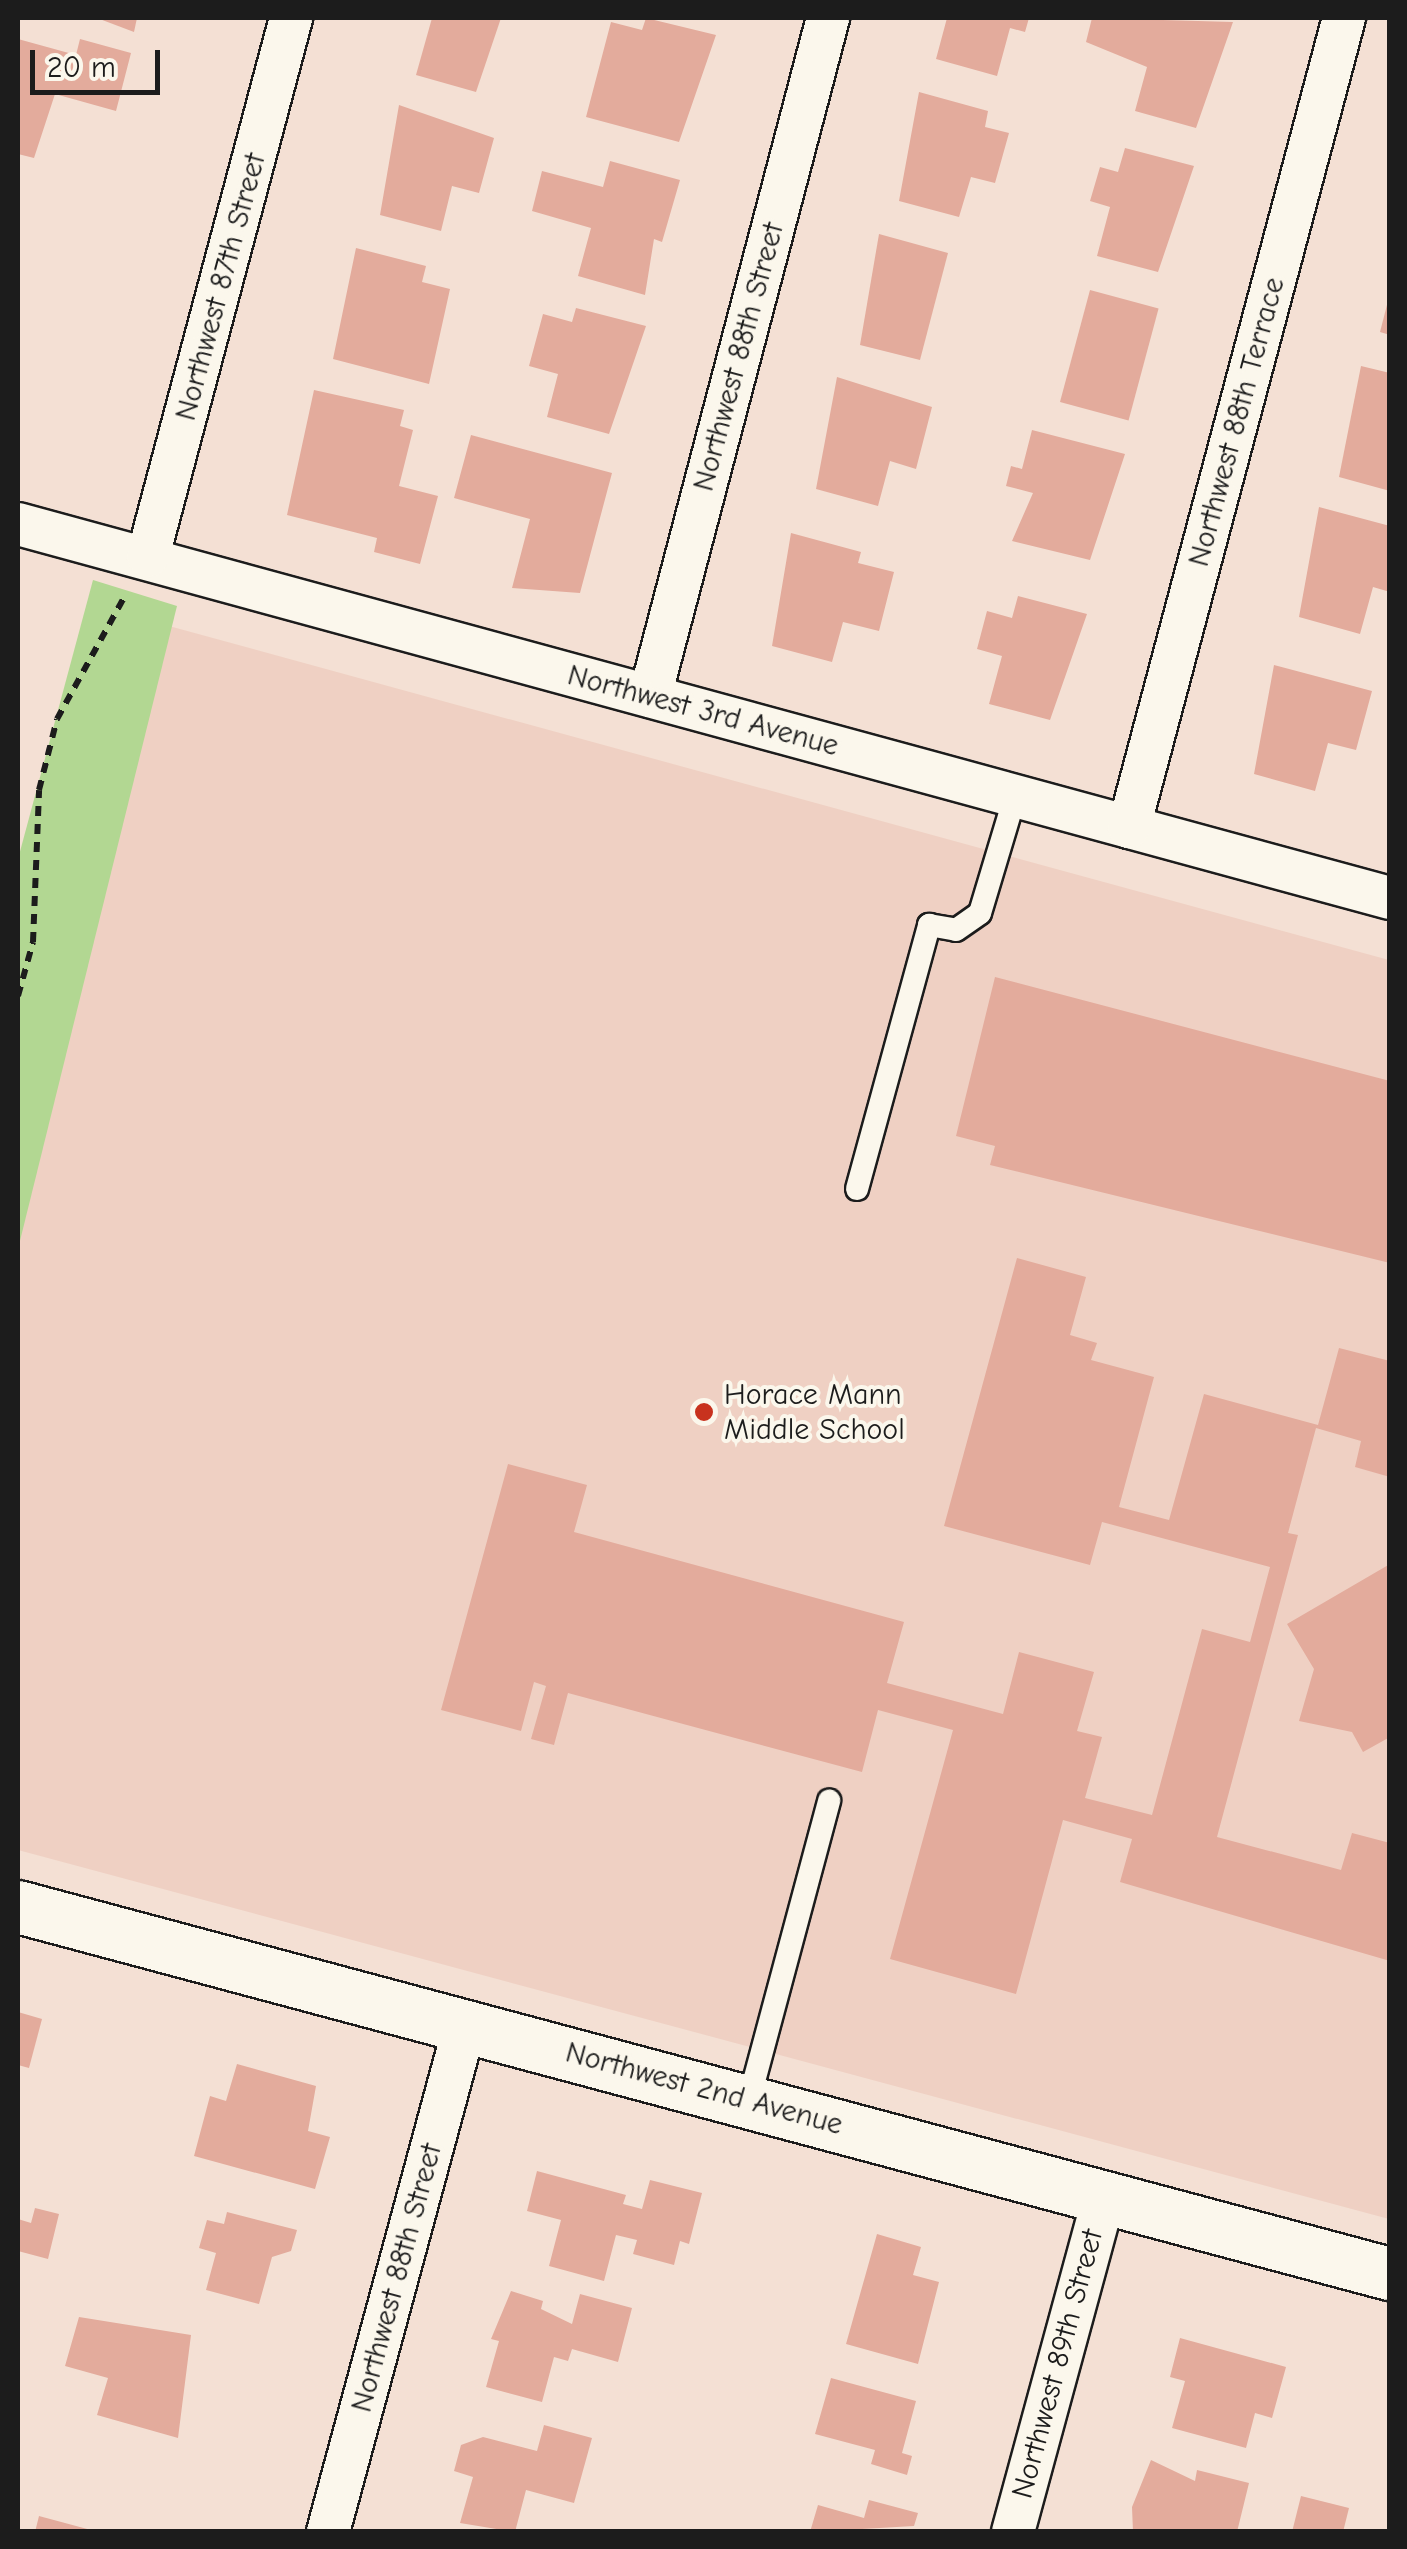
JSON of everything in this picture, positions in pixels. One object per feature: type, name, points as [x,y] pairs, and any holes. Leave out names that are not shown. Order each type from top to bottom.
[{"type":"street","name":"Northwest 87th Street","points":[[148,556],[291,18]]},
{"type":"street","name":"Northwest 88th Street","points":[[650,696],[828,18]]},
{"type":"street","name":"Northwest 88th Terrace","points":[[1130,826],[1344,18]]},
{"type":"street","name":"Northwest 3rd Avenue","points":[[18,524],[148,556],[1390,898]]},
{"type":"street","name":"Northwest 2nd Avenue","points":[[18,1906],[1390,2274]]},
{"type":"street","name":"Northwest 88th Street","points":[[328,2532],[466,2025]]},
{"type":"street","name":"Northwest 89th Street","points":[[1013,2532],[1104,2196]]},
{"type":"lane","points":[[858,1189],[929,925],[956,930],[980,913],[1016,796]]},
{"type":"lane","points":[[749,2100],[829,1802]]},
{"type":"path","points":[[18,996],[34,942],[39,790],[57,718],[148,556]]},
{"type":"shaded area","name":"Horace Mann Middle School","points":[[114,611],[1389,960],[1389,2219],[18,1850],[18,973]]},
{"type":"green space","points":[[93,580],[177,606],[18,1249],[18,859]]},
{"type":"building","points":[[97,18],[137,18],[134,32]]},
{"type":"building","points":[[432,18],[501,18],[476,92],[416,75]]},
{"type":"building","points":[[646,18],[716,35],[679,142],[586,117],[611,22],[642,30]]},
{"type":"building","points":[[947,18],[1029,18],[1025,32],[1010,28],[997,76],[936,59]]},
{"type":"building","points":[[1092,18],[1233,22],[1196,128],[1135,111],[1147,67],[1086,42]]},
{"type":"building","points":[[18,39],[76,55],[80,39],[131,53],[116,111],[55,94],[34,158],[18,154]]},
{"type":"building","points":[[919,92],[988,111],[985,127],[1009,133],[995,183],[971,177],[959,217],[899,201]]},
{"type":"building","points":[[399,105],[494,138],[479,193],[452,186],[441,231],[380,215]]},
{"type":"building","points":[[1125,148],[1194,166],[1158,272],[1097,256],[1110,207],[1090,201],[1100,167],[1118,172]]},
{"type":"building","points":[[610,161],[680,180],[662,242],[654,239],[645,295],[578,276],[591,228],[532,211],[542,171],[603,187]]},
{"type":"building","points":[[879,234],[948,253],[920,360],[860,345]]},
{"type":"building","points":[[356,248],[426,266],[422,282],[450,289],[429,384],[333,359]]},
{"type":"building","points":[[1090,290],[1159,308],[1129,420],[1060,402]]},
{"type":"building","points":[[1390,301],[1390,335],[1380,332]]},
{"type":"building","points":[[576,308],[646,326],[609,434],[547,417],[558,374],[529,366],[543,314],[572,322]]},
{"type":"building","points":[[1361,366],[1390,373],[1390,491],[1339,477]]},
{"type":"building","points":[[837,377],[932,407],[916,469],[890,461],[878,506],[816,489]]},
{"type":"building","points":[[314,390],[404,410],[400,426],[413,430],[399,486],[438,496],[420,564],[374,552],[377,538],[287,515]]},
{"type":"building","points":[[1032,430],[1125,454],[1090,560],[1012,541],[1033,493],[1006,486],[1011,466],[1022,469]]},
{"type":"building","points":[[471,435],[612,473],[580,593],[512,588],[530,519],[454,498]]},
{"type":"building","points":[[1319,507],[1390,526],[1390,592],[1373,587],[1360,634],[1299,617]]},
{"type":"building","points":[[791,533],[861,552],[858,563],[894,572],[879,631],[843,622],[832,662],[772,646]]},
{"type":"building","points":[[1018,596],[1087,614],[1050,720],[989,704],[1002,656],[977,649],[987,611],[1012,618]]},
{"type":"building","points":[[1274,665],[1372,691],[1356,750],[1328,743],[1315,791],[1254,774]]},
{"type":"building","points":[[995,977],[1390,1081],[1390,1263],[990,1165],[995,1146],[956,1136]]},
{"type":"building","points":[[1017,1258],[1086,1277],[1070,1335],[1097,1343],[1091,1360],[1154,1377],[1119,1507],[1169,1520],[1204,1394],[1318,1425],[1339,1348],[1390,1361],[1390,1477],[1355,1467],[1361,1441],[1316,1428],[1288,1533],[1298,1535],[1217,1837],[1341,1870],[1352,1833],[1390,1843],[1390,1961],[1120,1882],[1132,1839],[1063,1820],[1016,1994],[890,1959],[953,1730],[878,1710],[862,1772],[568,1693],[554,1745],[531,1739],[546,1686],[534,1682],[521,1731],[441,1710],[508,1464],[587,1485],[574,1532],[904,1622],[887,1683],[1003,1714],[1019,1652],[1094,1672],[1077,1731],[1102,1737],[1085,1798],[1152,1815],[1202,1629],[1250,1642],[1270,1567],[1102,1522],[1090,1565],[944,1526]]},
{"type":"building","points":[[1390,1564],[1390,1737],[1363,1752],[1352,1732],[1299,1721],[1314,1669],[1287,1624]]},
{"type":"building","points":[[18,2012],[42,2019],[29,2068],[18,2065]]},
{"type":"building","points":[[237,2064],[316,2086],[308,2131],[330,2137],[315,2189],[194,2156],[210,2096],[226,2101]]},
{"type":"building","points":[[537,2171],[626,2195],[623,2204],[642,2209],[650,2180],[702,2193],[689,2244],[680,2241],[674,2265],[633,2254],[637,2240],[616,2235],[604,2281],[549,2266],[561,2220],[527,2211]]},
{"type":"building","points":[[35,2208],[59,2214],[48,2259],[18,2251],[18,2219],[31,2223]]},
{"type":"building","points":[[227,2212],[297,2230],[291,2251],[272,2257],[259,2304],[206,2290],[216,2253],[199,2248],[207,2220],[224,2224]]},
{"type":"building","points":[[877,2234],[921,2247],[913,2275],[939,2282],[918,2364],[846,2344]]},
{"type":"building","points":[[511,2291],[543,2301],[541,2309],[572,2324],[580,2294],[632,2308],[618,2362],[572,2349],[568,2361],[554,2357],[542,2402],[486,2387],[499,2341],[491,2339]]},
{"type":"building","points":[[79,2317],[191,2335],[178,2438],[97,2415],[108,2378],[65,2366]]},
{"type":"building","points":[[1180,2338],[1286,2367],[1272,2418],[1255,2413],[1246,2448],[1172,2428],[1185,2381],[1170,2377]]},
{"type":"building","points":[[831,2378],[916,2401],[902,2453],[912,2456],[907,2475],[871,2464],[875,2450],[815,2434]]},
{"type":"building","points":[[544,2425],[592,2438],[574,2503],[526,2490],[515,2532],[460,2523],[473,2477],[454,2471],[461,2445],[483,2437],[537,2451]]},
{"type":"building","points":[[1151,2460],[1195,2481],[1197,2470],[1249,2483],[1237,2532],[1133,2532],[1132,2507]]},
{"type":"building","points":[[1301,2496],[1349,2508],[1343,2532],[1292,2532]]},
{"type":"building","points":[[869,2500],[918,2513],[914,2526],[810,2532],[818,2505],[864,2518]]},
{"type":"building","points":[[39,2516],[91,2530],[91,2532],[35,2532]]},
{"type":"place","name":"Horace Mann Middle School","points":[[704,1412]]}]
